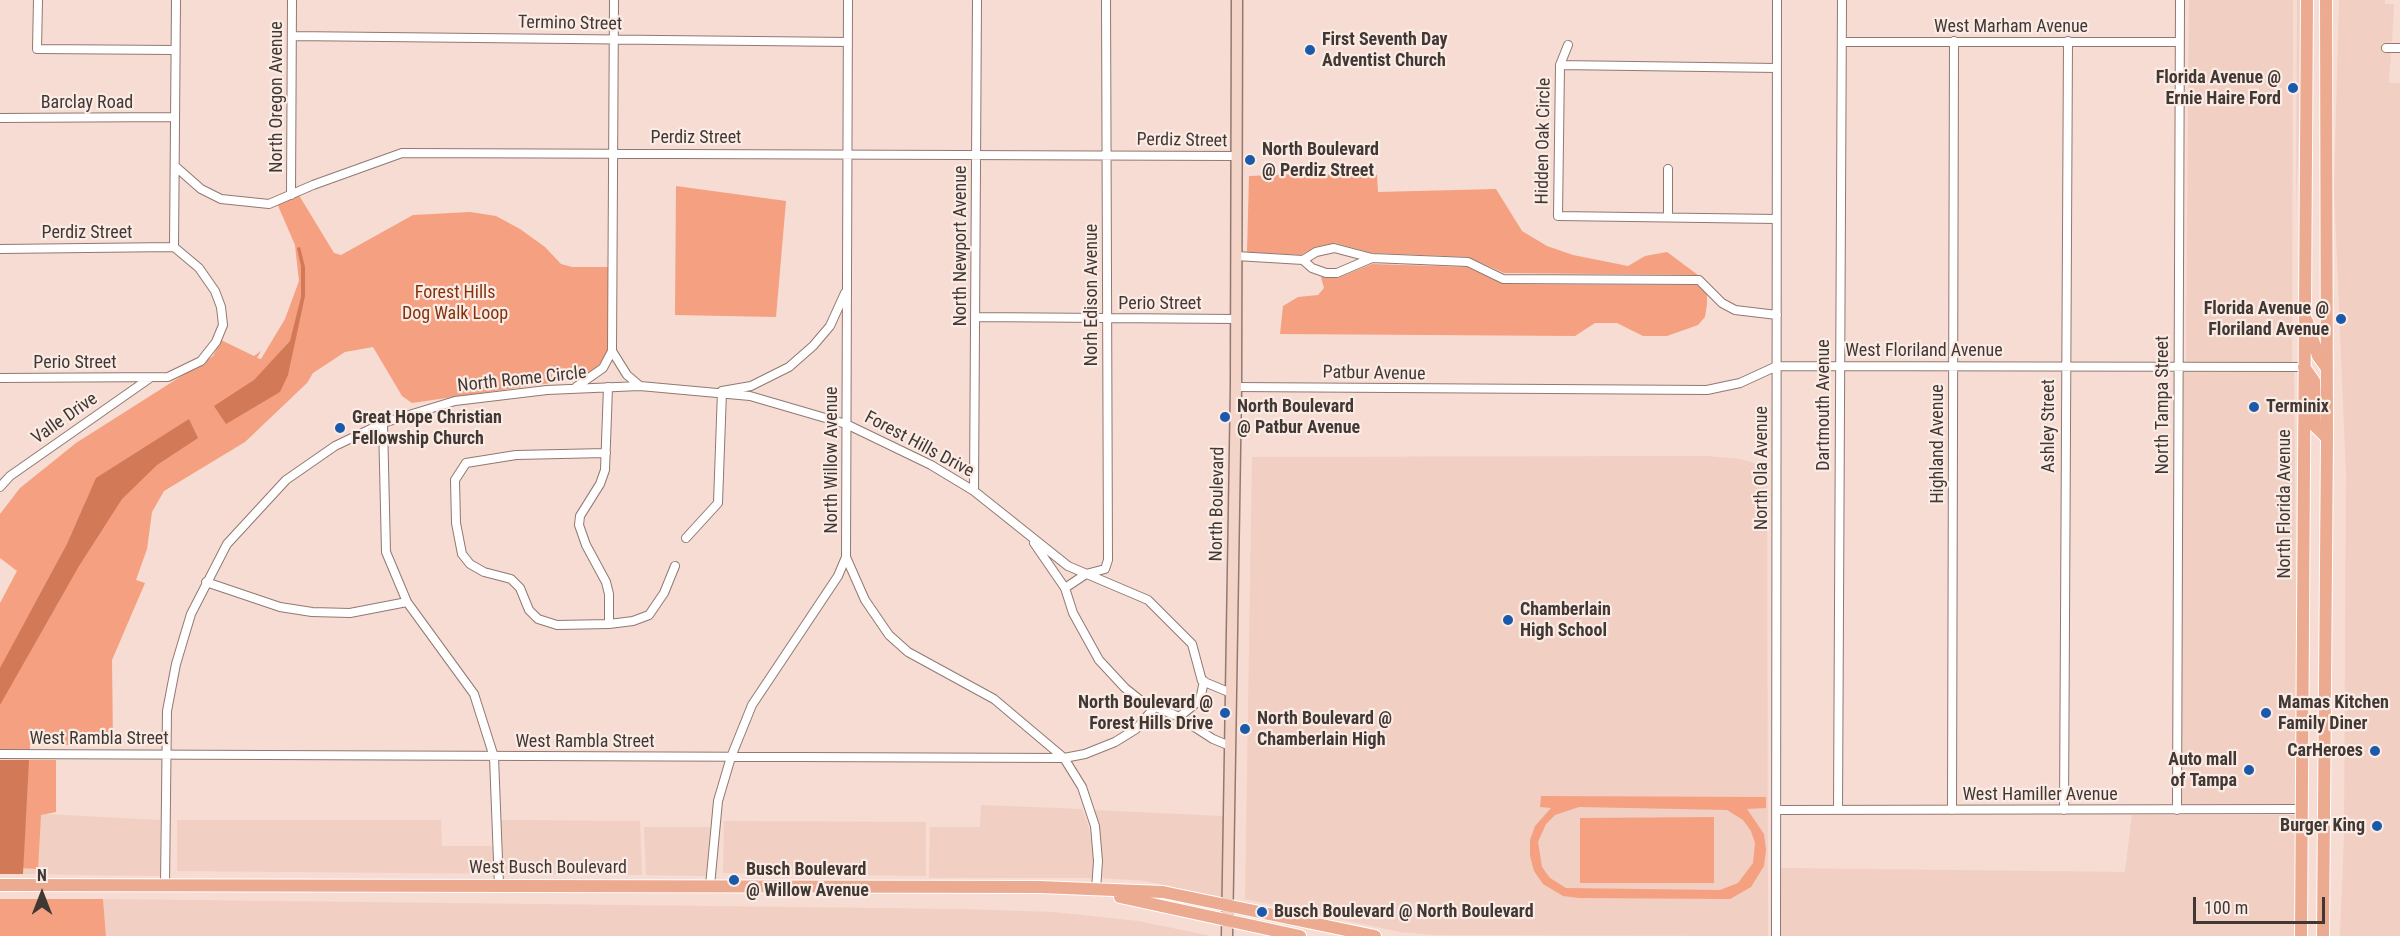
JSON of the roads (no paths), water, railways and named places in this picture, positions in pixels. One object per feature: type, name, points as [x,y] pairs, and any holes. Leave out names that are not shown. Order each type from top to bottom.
[{"type":"main road","name":"North Florida Avenue","points":[[2301,936],[2304,138],[2307,0]]},
{"type":"main road","points":[[2323,936],[2327,438],[2325,0]]},
{"type":"main road","points":[[2304,138],[2326,139]]},
{"type":"main road","points":[[2304,312],[2318,356],[2326,367]]},
{"type":"main road","points":[[2304,367],[2314,381],[2315,426],[2327,438]]},
{"type":"main road","points":[[2302,667],[2324,667]]},
{"type":"main road","name":"West Busch Boulevard","points":[[0,885],[1040,887],[1163,892],[1375,936]]},
{"type":"main road","name":"West Busch Boulevard","points":[[1096,890],[1300,936]]},
{"type":"street","points":[[38,0],[37,49],[175,50]]},
{"type":"street","points":[[150,378],[168,377],[201,361],[216,342],[223,325],[221,307],[215,291],[199,268],[174,248],[176,0]]},
{"type":"street","name":"North Oregon Avenue","points":[[291,195],[292,0]]},
{"type":"street","points":[[576,387],[603,368],[612,351],[615,152],[614,0]]},
{"type":"street","name":"North Willow Avenue","points":[[710,886],[718,801],[731,757],[752,705],[838,576],[846,556],[848,0]]},
{"type":"street","name":"North Newport Avenue","points":[[974,491],[977,0]]},
{"type":"street","name":"Norh Edison Avenue","points":[[1086,574],[1105,569],[1108,560],[1106,0]]},
{"type":"street","name":"North Boulevard","points":[[1227,936],[1236,387],[1237,0]]},
{"type":"street","name":"North Ola Avenue","points":[[1776,936],[1777,0]]},
{"type":"street","name":"Dartmouth Avenue","points":[[1838,809],[1842,0]]},
{"type":"street","name":"North Tampa Street","points":[[2177,810],[2180,0]]},
{"type":"street","name":"Termino Street","points":[[292,36],[848,42]]},
{"type":"street","name":"Highland Avenue","points":[[1952,810],[1954,41]]},
{"type":"street","name":"Ashley Street","points":[[2064,810],[2064,366],[2068,41]]},
{"type":"street","name":"West Marham Avenue","points":[[1843,42],[2179,42]]},
{"type":"street","points":[[1560,65],[1568,45]]},
{"type":"street","points":[[2386,48],[2400,48]]},
{"type":"street","name":"Hidden Oak Circle","points":[[1776,219],[1558,216],[1560,65],[1777,68]]},
{"type":"street","name":"Barclay Road","points":[[0,118],[175,117]]},
{"type":"street","name":"Perdiz Street","points":[[176,167],[201,189],[221,199],[269,204],[313,184],[402,153],[1236,156]]},
{"type":"street","points":[[1668,169],[1668,217]]},
{"type":"street","name":"Perdiz Street","points":[[0,249],[174,248]]},
{"type":"street","points":[[1236,256],[1303,260],[1316,252],[1334,248],[1372,258],[1468,262],[1503,279],[1699,280],[1722,303],[1735,310],[1777,315]]},
{"type":"street","points":[[1303,260],[1312,268],[1326,273],[1337,273],[1372,258]]},
{"type":"street","points":[[686,538],[718,503],[722,392],[751,386],[789,367],[813,346],[830,326],[847,289]]},
{"type":"street","name":"Perio Street","points":[[976,317],[1236,319]]},
{"type":"street","points":[[612,351],[627,375],[640,386]]},
{"type":"street","name":"West Floriland Avenue","points":[[1512,390],[1707,390],[1740,383],[1777,366],[2304,367]]},
{"type":"street","name":"Perio Street","points":[[0,378],[150,378]]},
{"type":"street","name":"Valle Drive","points":[[0,488],[10,476],[150,378]]},
{"type":"street","name":"Forest Hills Drive","points":[[608,387],[640,386],[750,396],[846,424],[931,465],[974,491],[1068,566],[1148,600],[1174,623],[1192,644],[1204,681]]},
{"type":"street","name":"North Rome Circle","points":[[165,885],[167,711],[176,664],[191,615],[227,544],[286,480],[334,446],[383,423],[455,401],[497,394],[576,387],[608,387]]},
{"type":"street","points":[[608,387],[606,453],[600,484],[580,516],[579,525],[586,545],[606,582],[609,594],[609,624]]},
{"type":"street","name":"Patbur Avenue","points":[[1236,387],[1512,390]]},
{"type":"street","points":[[383,423],[386,552],[407,602],[474,694],[494,757],[499,886]]},
{"type":"street","points":[[606,453],[531,454],[466,463],[455,480],[458,540],[462,554],[470,564],[484,572],[511,579],[520,588],[529,610],[547,624],[609,624],[633,621],[649,615],[664,593],[675,566]]},
{"type":"street","points":[[1028,535],[1065,588],[1073,613],[1099,660],[1125,688],[1154,708],[1179,717],[1213,739],[1230,746]]},
{"type":"street","points":[[846,556],[865,600],[889,635],[908,652],[993,699],[1064,758],[1082,787],[1095,825],[1098,861],[1096,890]]},
{"type":"street","points":[[1065,588],[1086,574]]},
{"type":"street","points":[[206,582],[280,607],[312,612],[350,613],[407,602]]},
{"type":"street","points":[[1179,717],[1200,700],[1204,681],[1231,693]]},
{"type":"street","name":"West Rambla Street","points":[[0,754],[1064,758],[1085,754],[1115,742],[1137,729],[1154,708]]},
{"type":"street","name":"West Hamiller Avenue","points":[[1777,810],[2303,809]]},
{"type":"place","name":"First Seventh Day Adventist Church","points":[[1310,50]]},
{"type":"place","name":"Florida Avenue @ Ernie Haire Ford","points":[[2293,88]]},
{"type":"place","name":"North Boulevard @ Perdiz Street","points":[[1250,160]]},
{"type":"place","name":"Florida Avenue @ Floriland Avenue","points":[[2341,319]]},
{"type":"place","name":"Terminix","points":[[2254,407]]},
{"type":"place","name":"North Boulevard @ Patbur Avenue","points":[[1225,417]]},
{"type":"place","name":"Great Hope Christian Fellowship Church","points":[[340,428]]},
{"type":"place","name":"Chamberlain High School","points":[[1508,620]]},
{"type":"place","name":"North Boulevard @ Forest Hills Drive","points":[[1225,713]]},
{"type":"place","name":"Mamas Kitchen Family Diner","points":[[2266,713]]},
{"type":"place","name":"North Boulevard @ Chamberlain High","points":[[1245,729]]},
{"type":"place","name":"CarHeroes","points":[[2375,751]]},
{"type":"place","name":"Auto mall of Tampa","points":[[2249,770]]},
{"type":"place","name":"Burger King","points":[[2377,826]]},
{"type":"place","name":"Busch Boulevard @ Willow Avenue","points":[[734,880]]},
{"type":"place","name":"Busch Boulevard @ North Boulevard","points":[[1262,912]]},
{"type":"park label","name":"Forest Hills Dog Walk Loop","points":[[455,303]]}]
